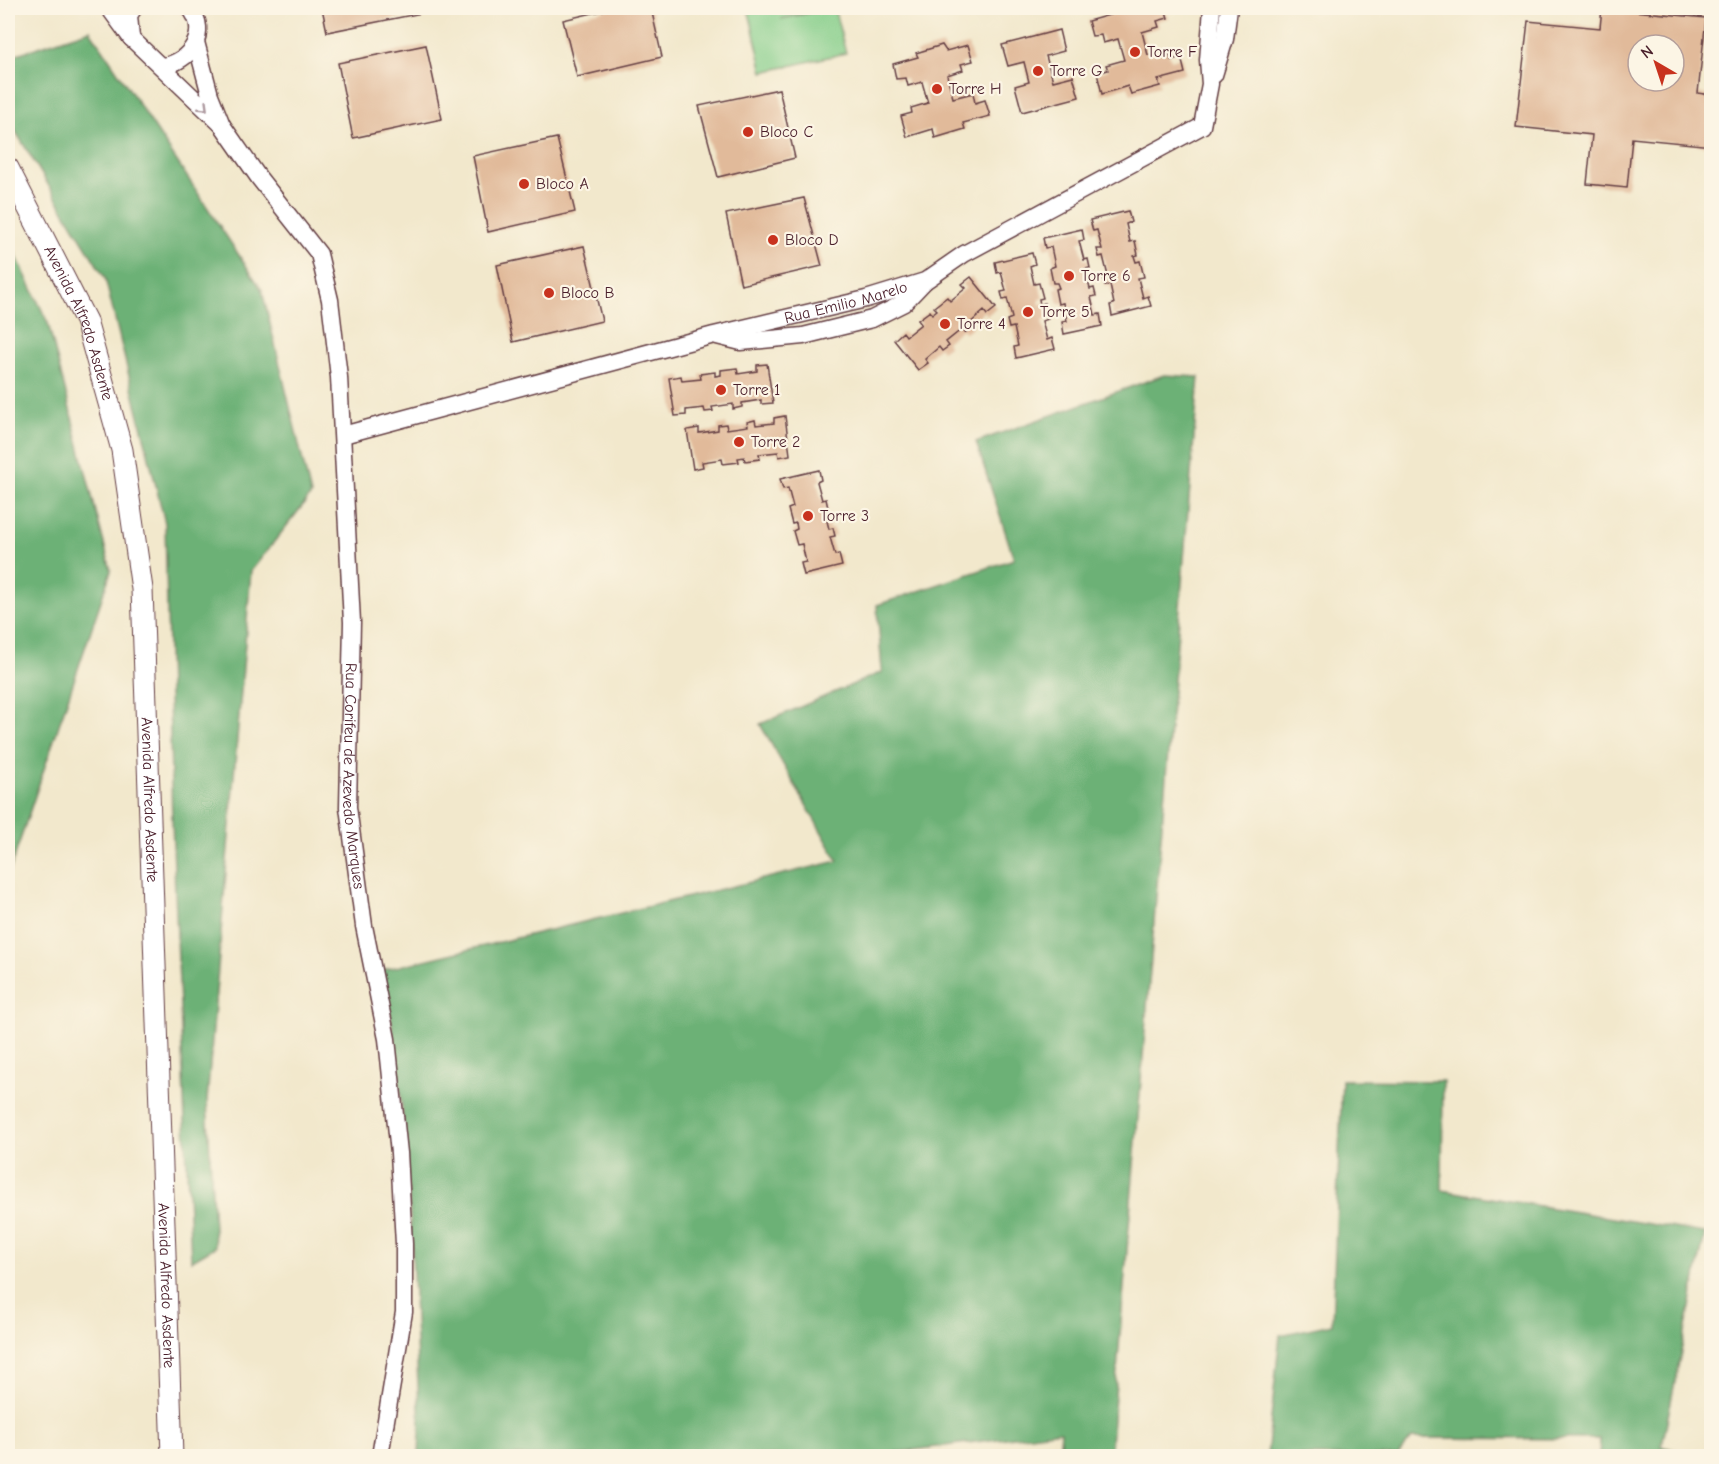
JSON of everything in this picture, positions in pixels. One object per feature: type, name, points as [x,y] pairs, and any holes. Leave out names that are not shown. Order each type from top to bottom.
[{"type":"street","points":[[109,8],[146,55],[163,66],[222,125]]},
{"type":"street","points":[[131,38],[129,15],[134,8]]},
{"type":"street","points":[[190,8],[197,21],[197,37],[210,95],[222,125]]},
{"type":"street","points":[[163,66],[183,59],[197,37],[202,8]]},
{"type":"street","name":"Rua Emilio Marelo","points":[[343,435],[714,335],[866,299],[925,281],[964,254],[1202,126],[1210,84],[1208,60],[1212,8]]},
{"type":"street","points":[[1210,84],[1225,39],[1229,8]]},
{"type":"street","name":"Rua Corifeu de Azevedo Marques","points":[[222,125],[259,178],[319,254],[330,300],[343,435],[344,498],[352,622],[348,807],[364,926],[387,1039],[399,1153],[404,1244],[404,1312],[380,1456]]},
{"type":"street","name":"Avenida Alfredo Asdente","points":[[8,168],[89,330],[122,450],[142,589],[172,1456]]},
{"type":"street","points":[[714,335],[741,342],[803,336],[872,319],[904,303],[925,281]]},
{"type":"street","points":[[866,299],[872,319]]},
{"type":"street","points":[[799,315],[803,336]]},
{"type":"green space","points":[[748,8],[814,8],[814,10],[781,19],[834,8],[846,53],[763,72]]},
{"type":"green space","points":[[90,30],[262,290],[311,495],[251,571],[207,1101],[215,1247],[191,1261],[172,821],[165,523],[105,278],[8,119],[8,57]]},
{"type":"green space","points":[[8,238],[48,323],[111,571],[8,876]]},
{"type":"green space","points":[[1164,375],[1199,377],[1110,1456],[1059,1456],[1061,1431],[868,1456],[419,1456],[420,1427],[405,1141],[383,970],[838,861],[760,724],[882,672],[877,605],[1014,559],[976,442]]},
{"type":"green space","points":[[1342,1080],[1443,1081],[1442,1190],[1705,1233],[1662,1446],[1692,1456],[1599,1456],[1600,1439],[1412,1438],[1397,1456],[1267,1456],[1280,1335],[1332,1324]]},
{"type":"building","points":[[322,8],[421,8],[422,13],[327,32]]},
{"type":"building","points":[[614,8],[651,8],[662,57],[577,77],[563,20]]},
{"type":"building","name":"Torre F","points":[[1165,8],[1168,18],[1157,21],[1159,27],[1142,32],[1148,55],[1168,50],[1171,60],[1181,57],[1185,73],[1158,80],[1160,86],[1131,94],[1128,86],[1102,94],[1097,73],[1108,70],[1106,65],[1124,60],[1118,39],[1103,43],[1101,35],[1092,36],[1088,21],[1113,14],[1112,10]]},
{"type":"building","points":[[1602,8],[1706,18],[1698,93],[1712,95],[1712,146],[1632,138],[1627,188],[1587,184],[1592,135],[1516,127],[1528,21],[1600,28]]},
{"type":"building","name":"Torre G","points":[[1059,30],[1064,51],[1046,56],[1053,81],[1073,76],[1079,97],[1022,112],[1015,86],[1029,82],[1024,62],[1008,66],[1002,45]]},
{"type":"building","points":[[426,45],[442,119],[353,138],[338,63]]},
{"type":"building","name":"Torre H","points":[[942,45],[946,51],[968,45],[973,61],[961,64],[963,70],[947,75],[953,98],[973,93],[975,103],[985,100],[990,116],[963,123],[965,129],[935,138],[933,129],[907,137],[901,116],[912,113],[911,108],[928,103],[922,82],[908,86],[906,78],[896,79],[893,64],[918,57],[916,53]]},
{"type":"building","name":"Bloco C","points":[[779,89],[795,158],[718,177],[699,106]]},
{"type":"building","name":"Bloco A","points":[[557,138],[575,212],[488,232],[473,156]]},
{"type":"building","name":"Bloco D","points":[[804,198],[822,266],[741,285],[726,214]]},
{"type":"building","points":[[1128,211],[1131,222],[1126,224],[1130,242],[1135,241],[1138,255],[1134,256],[1136,262],[1140,261],[1144,277],[1138,278],[1143,298],[1148,296],[1151,306],[1112,316],[1110,305],[1114,304],[1110,285],[1105,286],[1103,277],[1108,276],[1103,256],[1099,257],[1097,249],[1102,249],[1097,230],[1093,231],[1090,220]]},
{"type":"building","name":"Torre 6","points":[[1082,229],[1084,240],[1079,241],[1084,260],[1088,259],[1090,268],[1085,269],[1090,289],[1094,288],[1096,296],[1091,297],[1095,315],[1100,314],[1102,326],[1064,334],[1062,322],[1067,321],[1063,303],[1058,304],[1055,289],[1059,288],[1057,283],[1053,283],[1050,268],[1055,266],[1051,247],[1045,248],[1043,238]]},
{"type":"building","name":"Bloco B","points":[[584,246],[602,321],[513,342],[497,265]]},
{"type":"building","name":"Torre 5","points":[[1032,253],[1035,264],[1030,266],[1034,284],[1039,283],[1043,298],[1039,299],[1040,305],[1044,303],[1048,319],[1042,321],[1047,340],[1052,338],[1055,349],[1016,358],[1014,347],[1018,346],[1014,327],[1009,328],[1007,320],[1012,318],[1007,298],[1003,300],[1001,292],[1006,291],[1001,272],[997,273],[995,262]]},
{"type":"building","name":"Torre 4","points":[[971,277],[996,308],[987,315],[984,311],[969,324],[972,327],[965,333],[962,329],[946,342],[949,346],[942,351],[939,347],[925,359],[928,363],[918,370],[894,340],[903,332],[906,336],[921,324],[918,320],[930,311],[932,314],[937,310],[934,307],[947,297],[950,301],[966,288],[962,284]]},
{"type":"building","name":"Torre 1","points":[[767,364],[773,403],[761,404],[761,400],[742,403],[742,407],[733,409],[733,404],[712,407],[713,411],[705,412],[704,408],[686,410],[686,415],[675,416],[669,378],[681,376],[682,381],[701,379],[700,374],[715,372],[715,376],[721,375],[721,370],[737,368],[738,374],[757,371],[757,365]]},
{"type":"building","name":"Torre 2","points":[[785,416],[790,455],[779,457],[778,452],[759,454],[760,459],[745,461],[744,457],[738,458],[739,462],[723,464],[722,459],[702,462],[703,467],[693,469],[687,430],[699,428],[699,433],[718,430],[718,425],[726,424],[727,429],[748,426],[747,422],[755,420],[756,425],[774,423],[774,418]]},
{"type":"building","name":"Torre 3","points":[[819,470],[821,480],[817,482],[822,500],[826,499],[828,508],[824,509],[829,529],[833,528],[835,536],[830,537],[835,555],[839,554],[842,566],[804,575],[801,563],[806,562],[802,544],[797,545],[793,531],[797,529],[796,523],[792,524],[788,509],[793,507],[788,488],[783,489],[780,479]]},
{"type":"place","name":"Torre F","points":[[1135,52]]},
{"type":"place","name":"Torre G","points":[[1038,71]]},
{"type":"place","name":"Torre H","points":[[937,89]]},
{"type":"place","name":"Bloco C","points":[[748,132]]},
{"type":"place","name":"Bloco A","points":[[524,184]]},
{"type":"place","name":"Bloco D","points":[[773,240]]},
{"type":"place","name":"Torre 6","points":[[1069,276]]},
{"type":"place","name":"Bloco B","points":[[549,293]]},
{"type":"place","name":"Torre 5","points":[[1028,312]]},
{"type":"place","name":"Torre 4","points":[[945,324]]},
{"type":"place","name":"Torre 1","points":[[721,390]]},
{"type":"place","name":"Torre 2","points":[[739,442]]},
{"type":"place","name":"Torre 3","points":[[808,516]]}]
